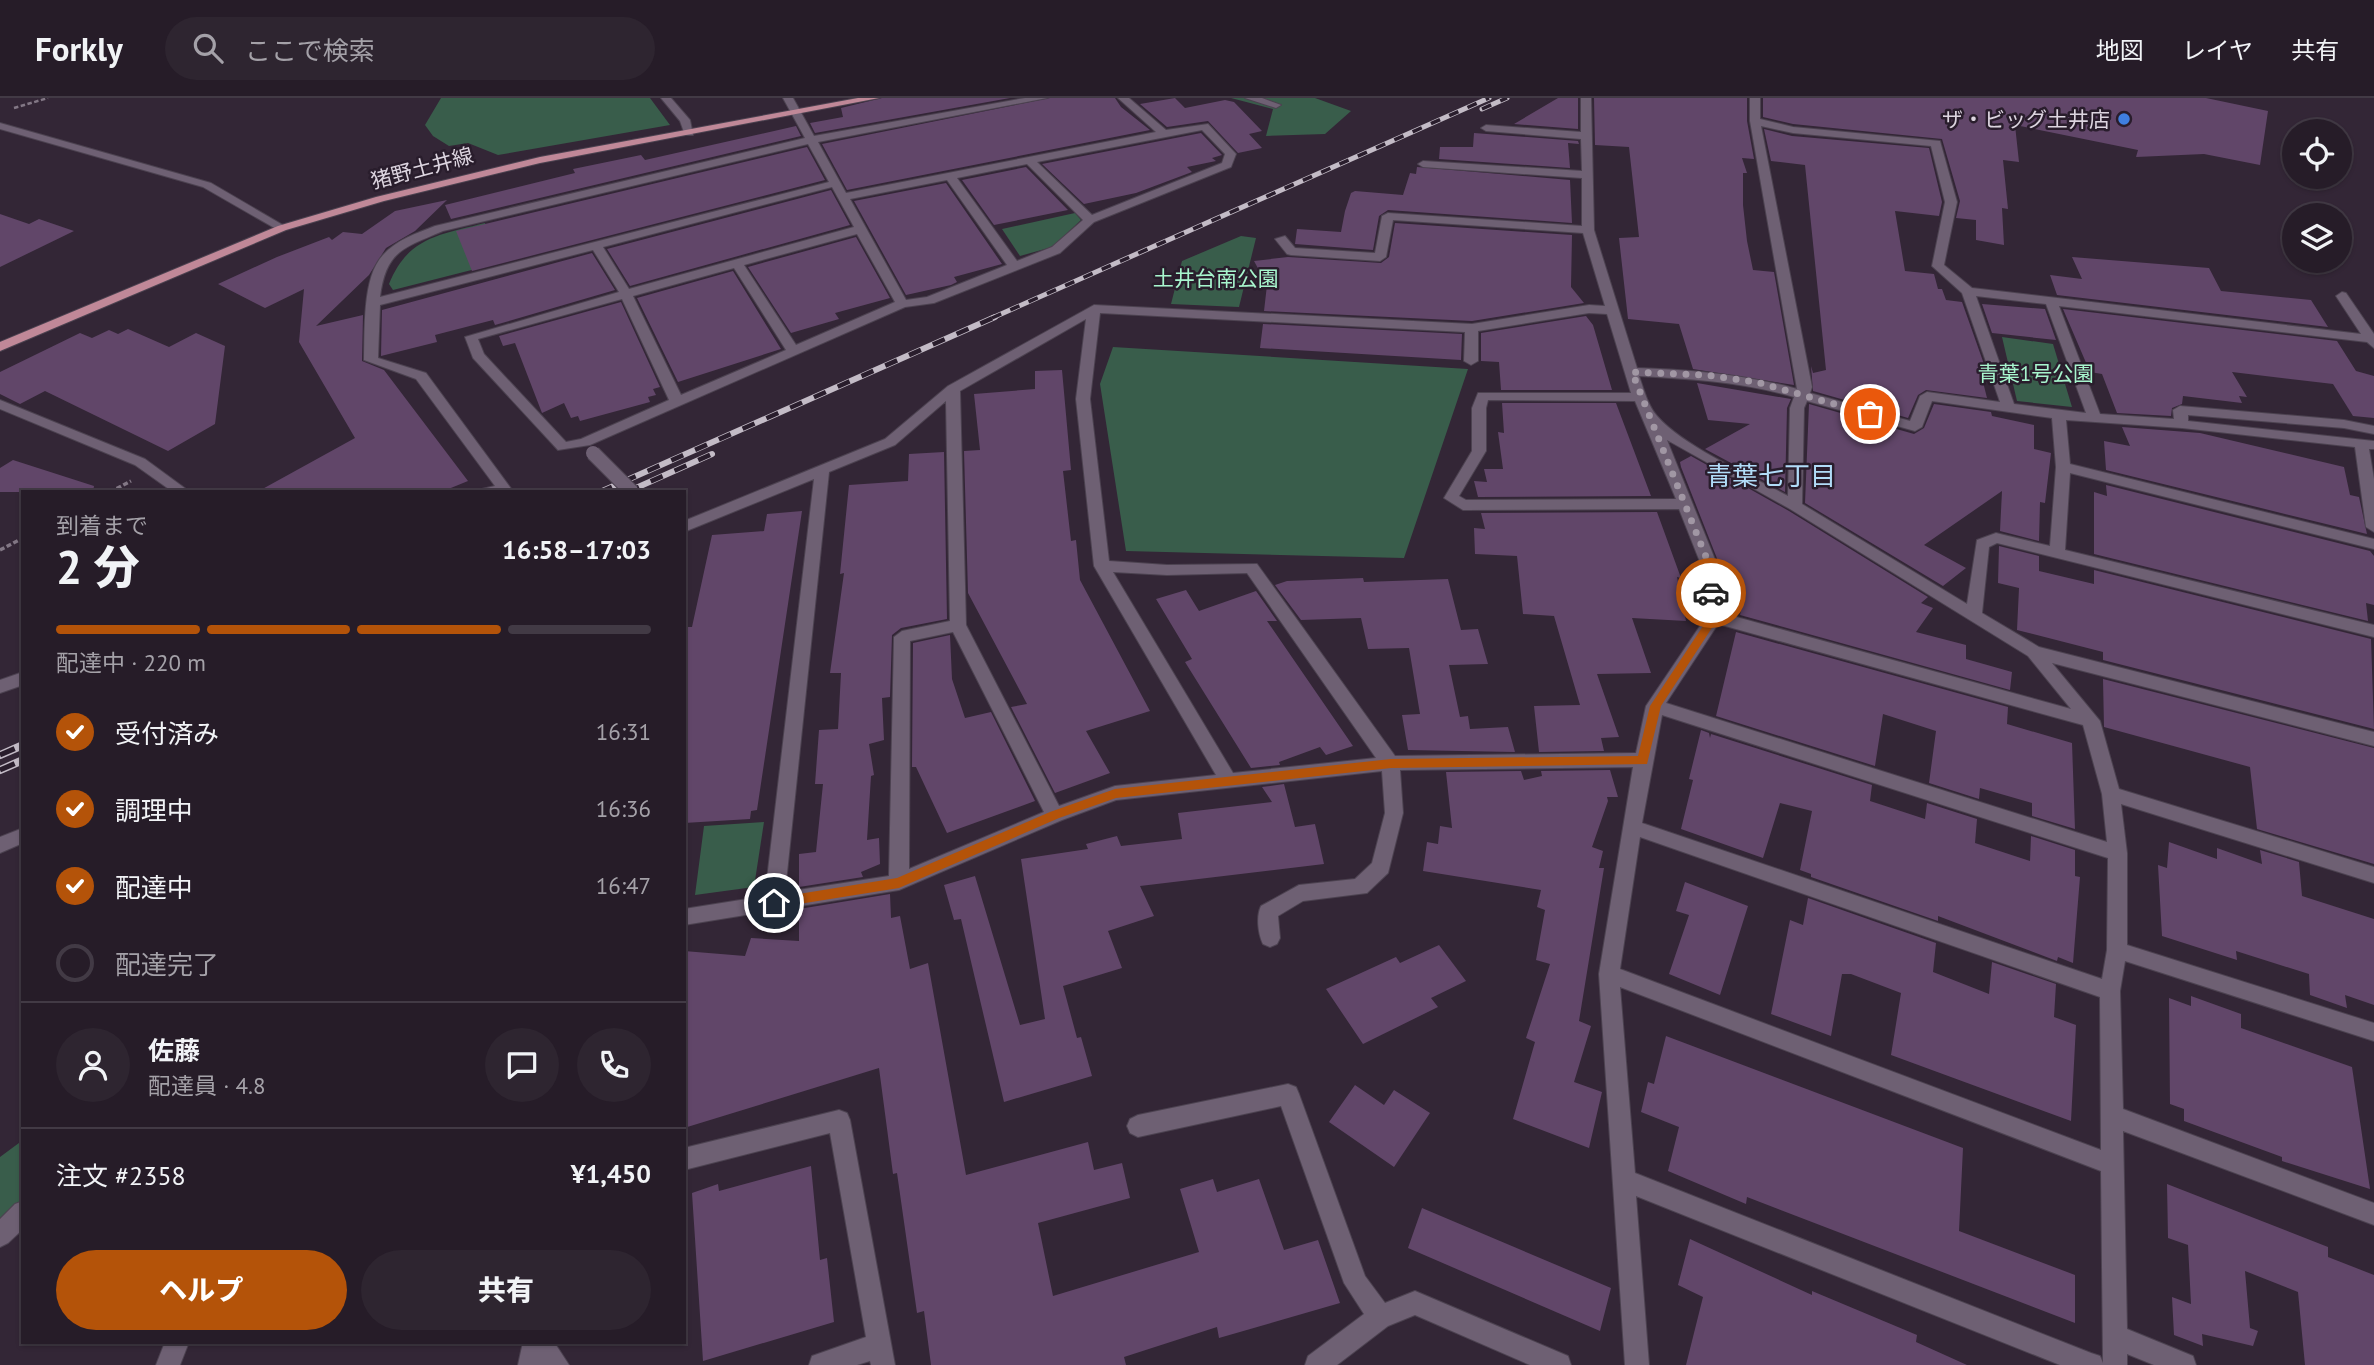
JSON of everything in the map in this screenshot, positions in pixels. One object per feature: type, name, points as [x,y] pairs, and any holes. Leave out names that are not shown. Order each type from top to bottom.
[{"type":"main road","name":"猪野土井線","points":[[0,347],[282,228],[481,172],[874,98]]},
{"type":"street","points":[[666,98],[685,120],[690,133]]},
{"type":"street","points":[[788,98],[902,304]]},
{"type":"street","points":[[505,490],[421,376],[371,360],[373,303],[383,262],[403,246],[439,228],[810,140],[1042,98]]},
{"type":"street","points":[[1125,98],[1164,134]]},
{"type":"street","points":[[1250,98],[1276,106]]},
{"type":"street","points":[[1586,98],[1588,230],[1610,310],[1639,397],[1650,416],[1682,504],[1708,562],[1714,617],[1655,706],[1643,760],[1609,975],[1637,1365]]},
{"type":"street","points":[[1755,98],[1755,121],[1805,387],[1797,408],[1795,506]]},
{"type":"street","points":[[1755,121],[1793,130],[1936,143],[1951,202],[1938,267],[1968,291],[2372,341]]},
{"type":"street","points":[[0,126],[207,185],[282,228]]},
{"type":"street","points":[[845,197],[1205,126],[1231,153],[1227,165],[1090,220],[1056,250],[930,300],[902,304],[677,402],[589,447],[563,447],[478,355],[471,337],[861,229]]},
{"type":"street","points":[[1486,128],[1586,136]]},
{"type":"street","points":[[1030,161],[1090,220]]},
{"type":"street","points":[[1423,164],[1586,175]]},
{"type":"street","points":[[950,177],[1015,267]]},
{"type":"street","points":[[373,303],[836,183]]},
{"type":"street","points":[[1281,239],[1291,251],[1380,257],[1388,216],[1588,230]]},
{"type":"street","points":[[596,245],[626,294],[677,402]]},
{"type":"street","points":[[737,263],[793,351]]},
{"type":"street","points":[[1968,291],[2008,407]]},
{"type":"street","points":[[2342,296],[2372,341]]},
{"type":"street","points":[[2051,301],[2094,416]]},
{"type":"street","points":[[686,526],[890,442],[953,389],[1094,309],[1472,328],[1589,309],[1610,310]]},
{"type":"street","points":[[1094,309],[1083,399],[1102,566],[1229,782]]},
{"type":"street","points":[[1471,361],[1472,328]]},
{"type":"street","points":[[1632,372],[1705,375],[1756,382],[1915,427],[1927,396],[2059,415],[2094,416],[2367,443],[2374,527]]},
{"type":"street","points":[[953,389],[958,625],[1055,815]]},
{"type":"street","points":[[1639,397],[1483,396],[1479,408],[1479,451],[1451,498],[1464,505],[1682,504]]},
{"type":"street","points":[[0,404],[140,462],[180,490]]},
{"type":"street","points":[[2182,424],[2180,410],[2344,424],[2374,430]]},
{"type":"street","points":[[2057,552],[2063,467],[2059,415]]},
{"type":"street","points":[[1650,416],[1671,437],[1795,506],[2034,652],[2374,739]]},
{"type":"street","points":[[589,447],[630,490]]},
{"type":"street","points":[[2063,467],[2374,544]]},
{"type":"street","points":[[774,903],[822,472]]},
{"type":"street","points":[[1974,615],[1982,544],[1996,538],[2374,631]]},
{"type":"street","points":[[1102,566],[1167,570],[1251,568],[1391,763],[1394,813],[1381,867],[1360,887],[1299,893],[1268,912],[1270,939]]},
{"type":"street","points":[[1714,617],[2091,721]]},
{"type":"street","points":[[899,883],[902,637],[958,625]]},
{"type":"street","points":[[2034,652],[2091,721],[2111,794],[2118,853],[2117,950],[2110,991],[2115,1365]]},
{"type":"street","points":[[0,687],[21,679]]},
{"type":"street","points":[[1655,706],[2118,853]]},
{"type":"street","points":[[686,917],[899,883],[1055,815],[1115,793],[1391,763],[1643,760]]},
{"type":"street","points":[[2111,794],[2374,875]]},
{"type":"street","points":[[1633,827],[2110,991]]},
{"type":"street","points":[[0,845],[21,836]]},
{"type":"street","points":[[2117,950],[2374,1032]]},
{"type":"street","points":[[1609,975],[2113,1165]]},
{"type":"street","points":[[1138,1126],[1288,1094],[1356,1283],[1380,1317]]},
{"type":"street","points":[[2112,1116],[2374,1214]]},
{"type":"street","points":[[686,1158],[839,1120],[882,1355],[821,1365]]},
{"type":"street","points":[[1625,1180],[2091,1365]]},
{"type":"street","points":[[0,1235],[21,1214]]},
{"type":"street","points":[[1317,1365],[1380,1317],[1415,1303],[1559,1365]]},
{"type":"street","points":[[2116,1337],[2185,1365]]},
{"type":"street","points":[[168,1365],[176,1344]]},
{"type":"street","points":[[530,1365],[536,1344]]},
{"type":"street","points":[[539,1344],[557,1365]]},
{"type":"path","points":[[12,109],[48,98]]},
{"type":"path","points":[[0,550],[21,539]]},
{"type":"green space","points":[[441,98],[650,98],[670,125],[498,155],[468,143],[449,146],[433,136],[425,125]]},
{"type":"green space","points":[[1231,98],[1315,98],[1351,111],[1325,134],[1266,136],[1273,109]]},
{"type":"green space","points":[[1075,213],[1081,220],[1052,247],[1020,256],[1002,229]]},
{"type":"green space","points":[[485,223],[499,263],[393,290],[389,284],[397,268],[416,247],[439,235]]},
{"type":"green space","name":"土井台南公園","points":[[1241,236],[1256,238],[1239,307],[1171,304],[1182,261]]},
{"type":"green space","name":"青葉1号公園","points":[[2002,337],[2053,344],[2072,407],[2017,401]]},
{"type":"green space","points":[[1113,347],[1468,369],[1404,558],[1126,551],[1100,384]]},
{"type":"green space","points":[[764,822],[754,887],[695,895],[704,826]]},
{"type":"green space","points":[[21,1141],[21,1200],[0,1220],[0,1157]]},
{"type":"building","points":[[882,98],[1010,98],[815,133],[810,123],[843,117],[841,108]]},
{"type":"building","points":[[1050,98],[1115,98],[1121,107],[1150,130],[847,190],[822,144]]},
{"type":"building","points":[[1175,98],[1185,108],[1225,100],[1234,102],[1262,131],[1249,134],[1262,148],[1238,153],[1208,121],[1167,127],[1140,104]]},
{"type":"building","points":[[1558,98],[1578,98],[1578,129],[1514,124]]},
{"type":"building","points":[[1594,98],[1747,98],[1747,121],[1754,159],[1742,158],[1747,173],[1743,173],[1743,205],[1747,241],[1753,270],[1774,272],[1794,385],[1693,369],[1679,324],[1628,319],[1619,238],[1639,237],[1629,147],[1595,145]]},
{"type":"building","points":[[1763,98],[2206,98],[2268,111],[2260,165],[2204,154],[2136,157],[2138,150],[2015,125],[2019,162],[2003,160],[2008,209],[2002,208],[2004,245],[1976,240],[1976,220],[1956,218],[1960,201],[1942,139],[1793,124],[1763,117]]},
{"type":"building","points":[[796,126],[801,136],[451,219],[445,205],[575,173],[573,169],[641,155],[645,160]]},
{"type":"building","points":[[1764,129],[1792,136],[1929,148],[1942,202],[1939,216],[1895,211],[1905,271],[1934,274],[1938,289],[1942,289],[1946,300],[1962,302],[1985,367],[1979,366],[1987,398],[1926,390],[1918,395],[1908,418],[1813,391],[1811,366],[1813,373],[1826,370],[1805,165],[1771,161]]},
{"type":"building","points":[[1201,133],[1222,155],[1212,158],[1216,161],[1187,167],[1192,172],[1136,193],[1084,204],[1042,164]]},
{"type":"building","points":[[1474,133],[1578,141],[1579,144],[1568,143],[1570,168],[1439,159],[1440,147],[1473,147]]},
{"type":"building","points":[[807,147],[825,180],[472,271],[456,231]]},
{"type":"building","points":[[1026,167],[1068,210],[994,225],[962,180]]},
{"type":"building","points":[[1417,167],[1570,180],[1572,223],[1388,210],[1379,216],[1373,250],[1295,244],[1297,229],[1341,232],[1351,193],[1355,191],[1403,195],[1410,173],[1416,174]]},
{"type":"building","points":[[946,183],[1002,264],[954,277],[957,282],[951,285],[906,295],[854,201]]},
{"type":"building","points":[[831,190],[850,225],[630,286],[607,249]]},
{"type":"building","points":[[447,200],[415,231],[386,248],[369,275],[316,326],[363,315],[362,361],[384,370],[468,481],[446,490],[261,490],[355,438],[299,342],[304,289],[265,308],[218,284],[277,257],[329,237],[332,240],[343,232],[362,234],[395,211]]},
{"type":"building","points":[[0,214],[29,224],[39,219],[74,231],[0,267]]},
{"type":"building","points":[[1395,223],[1572,235],[1571,287],[1584,303],[1472,321],[1264,311],[1267,285],[1254,261],[1288,257],[1381,263],[1389,257]]},
{"type":"building","points":[[856,237],[890,298],[835,313],[839,319],[791,333],[748,267]]},
{"type":"building","points":[[592,253],[615,290],[495,325],[493,320],[435,335],[437,342],[381,356],[382,310]]},
{"type":"building","points":[[2072,257],[2209,268],[2221,291],[2311,300],[2328,327],[2057,295],[2050,275],[2082,279]]},
{"type":"building","points":[[733,271],[781,349],[678,382],[637,298]]},
{"type":"building","points":[[621,302],[660,387],[653,389],[656,395],[648,397],[650,402],[580,421],[578,416],[571,418],[564,403],[542,413],[515,343],[503,346],[499,336]]},
{"type":"building","points":[[1982,304],[2045,309],[2056,340],[1992,333]]},
{"type":"building","points":[[2063,309],[2337,341],[2356,371],[2374,376],[2374,418],[2353,416],[2333,384],[2232,372],[2247,397],[2239,396],[2242,403],[2183,396],[2182,404],[2172,408],[2171,416],[2117,413],[2102,374],[2090,372]]},
{"type":"building","points":[[1586,316],[1593,325],[1612,390],[1501,390],[1499,362],[1481,361],[1481,333]]},
{"type":"building","points":[[1263,324],[1462,334],[1461,360],[1260,348]]},
{"type":"building","points":[[128,329],[169,347],[196,333],[225,346],[215,424],[168,451],[45,391],[20,404],[0,394],[0,372],[80,333],[92,338],[109,330],[118,334]]},
{"type":"building","points":[[1062,370],[1071,470],[1063,471],[1071,541],[1076,540],[1080,580],[1150,711],[1086,731],[1110,773],[1055,793],[1011,707],[1027,704],[968,593],[964,451],[980,450],[974,394],[1035,389],[1035,371]]},
{"type":"building","points":[[1697,383],[1791,399],[1787,408],[1785,492],[1705,449],[1750,424],[1708,420]]},
{"type":"building","points":[[1502,403],[1616,403],[1651,496],[1478,497],[1474,481],[1487,482],[1484,469],[1503,469],[1498,432],[1504,433]]},
{"type":"building","points":[[1809,404],[1914,434],[1924,428],[1934,404],[1991,412],[1992,416],[2034,425],[2034,449],[2051,453],[2045,503],[2040,502],[2039,541],[2000,531],[2002,491],[1924,545],[1966,568],[1943,586],[1805,503]]},
{"type":"building","points":[[2122,427],[2200,433],[2344,467],[2350,495],[2359,497],[2367,534],[2106,470],[2104,441],[2130,446]]},
{"type":"building","points":[[944,452],[947,619],[901,628],[892,635],[890,697],[882,698],[884,740],[869,744],[874,775],[871,776],[867,840],[879,838],[880,864],[861,872],[863,877],[799,887],[799,854],[816,852],[823,784],[815,784],[819,730],[838,729],[841,673],[830,673],[844,573],[840,574],[849,485],[908,481],[909,454]]},
{"type":"building","points":[[1691,456],[1789,511],[1928,597],[1921,603],[1933,608],[1916,632],[1966,645],[1966,659],[2012,672],[2010,690],[1740,615],[1744,597],[1722,590],[1718,561],[1681,467],[1680,462]]},
{"type":"building","points":[[13,460],[94,486],[93,490],[0,492],[0,468]]},
{"type":"building","points":[[2106,485],[2370,551],[2374,556],[2374,605],[2366,603],[2368,621],[2094,554],[2094,492],[2107,496]]},
{"type":"building","points":[[802,511],[757,810],[751,811],[750,819],[686,823],[687,627],[692,627],[712,535],[764,531],[767,514]]},
{"type":"building","points":[[1657,512],[1681,578],[1677,577],[1686,621],[1632,618],[1651,673],[1597,674],[1619,737],[1601,738],[1604,751],[1539,752],[1534,706],[1580,705],[1554,616],[1523,614],[1517,556],[1475,554],[1474,528],[1485,529],[1481,513]]},
{"type":"building","points":[[1999,546],[2039,556],[2039,571],[2094,584],[2094,570],[2371,639],[2374,729],[2103,660],[2103,652],[2017,630],[2019,588],[1998,583]]},
{"type":"building","points":[[1363,578],[1364,582],[1448,579],[1461,630],[1478,629],[1488,664],[1449,665],[1460,717],[1468,716],[1470,729],[1508,727],[1515,752],[1408,750],[1402,715],[1420,714],[1409,648],[1368,649],[1361,618],[1301,620],[1275,585],[1287,581]]},
{"type":"building","points":[[1186,590],[1199,611],[1256,591],[1277,621],[1267,621],[1353,746],[1326,755],[1320,747],[1279,762],[1280,765],[1251,768],[1185,662],[1192,659],[1156,599]]},
{"type":"building","points":[[1736,632],[2008,707],[2007,724],[2072,743],[2075,829],[2032,816],[2032,803],[1980,788],[1979,799],[1929,783],[1936,731],[1883,714],[1875,766],[1716,716]]},
{"type":"building","points":[[950,635],[952,679],[965,718],[991,712],[1035,801],[947,833],[916,767],[912,767],[913,643]]},
{"type":"building","points":[[2103,679],[2374,748],[2374,864],[2257,829],[2250,767],[2104,727]]},
{"type":"building","points":[[1701,730],[1709,733],[1710,738],[1711,734],[1872,785],[1870,801],[1925,819],[1927,803],[1977,819],[1975,843],[2030,861],[2031,836],[2075,850],[2075,876],[2080,877],[2073,963],[2058,957],[2057,961],[1938,916],[1938,921],[1811,877],[1811,874],[1800,870],[1812,811],[1780,803],[1763,858],[1681,829]]},
{"type":"building","points":[[1610,770],[1618,797],[1607,797],[1608,801],[1592,847],[1603,851],[1599,868],[1604,868],[1579,1021],[1591,1026],[1574,1082],[1602,1092],[1589,1148],[1513,1119],[1535,1042],[1526,1038],[1550,964],[1536,960],[1545,910],[1537,907],[1541,890],[1423,871],[1427,842],[1438,844],[1440,826],[1452,828],[1446,772],[1521,771],[1524,780],[1542,776],[1541,771]]},
{"type":"building","points":[[1284,784],[1295,827],[1315,824],[1324,864],[1140,886],[1154,916],[1108,931],[1122,968],[1063,986],[1077,1038],[1081,1037],[1092,1076],[1004,1102],[961,919],[954,920],[944,885],[975,876],[1020,1025],[1045,1019],[1021,859],[1088,849],[1086,844],[1117,836],[1121,846],[1182,839],[1178,813],[1272,802],[1262,787]]},
{"type":"building","points":[[2169,842],[2217,859],[2217,848],[2262,864],[2260,850],[2299,862],[2302,896],[2374,919],[2374,1005],[2345,995],[2347,1008],[2310,995],[2309,974],[2236,951],[2237,960],[2162,936],[2158,865],[2167,868]]},
{"type":"building","points":[[1685,882],[1748,906],[1720,995],[1669,974],[1689,915],[1676,911]]},
{"type":"building","points":[[890,894],[891,918],[900,916],[910,969],[928,963],[966,1175],[1088,1142],[1094,1170],[1122,1163],[1130,1198],[1038,1223],[1053,1296],[1199,1252],[1180,1189],[1213,1179],[1217,1192],[1259,1179],[1284,1250],[1318,1240],[1340,1303],[1219,1338],[1217,1327],[1124,1357],[1126,1365],[931,1365],[924,1311],[917,1313],[897,1173],[893,1174],[879,1068],[686,1127],[686,951],[745,956],[751,938],[799,941],[799,909]]},
{"type":"building","points":[[1808,898],[1936,943],[1933,972],[1989,994],[1992,962],[2056,984],[2054,1017],[2076,1025],[2071,1121],[1891,1055],[1901,993],[1851,974],[1842,974],[1831,1036],[1771,1014],[1790,920],[1803,925]]},
{"type":"building","points":[[1439,945],[1466,981],[1431,998],[1438,1007],[1363,1044],[1326,989],[1396,957],[1400,963]]},
{"type":"building","points":[[2191,996],[2241,1014],[2241,1028],[2352,1067],[2370,1189],[2282,1161],[2282,1157],[2184,1121],[2184,1109],[2170,1104],[2169,998],[2191,1006]]},
{"type":"building","points":[[1666,1036],[1963,1148],[1959,1231],[2075,1275],[2075,1323],[1747,1197],[1746,1204],[1668,1171],[1679,1127],[1641,1112],[1648,1082],[1654,1084]]},
{"type":"building","points":[[1355,1085],[1384,1105],[1394,1090],[1430,1113],[1394,1167],[1329,1122]]},
{"type":"building","points":[[811,1166],[820,1260],[827,1258],[834,1322],[703,1361],[692,1193],[718,1184],[719,1191]]},
{"type":"building","points":[[2167,1184],[2328,1247],[2328,1257],[2374,1275],[2374,1365],[2305,1365],[2298,1292],[2245,1271],[2250,1328],[2258,1331],[2253,1346],[2202,1334],[2203,1346],[2174,1335],[2172,1297],[2191,1304],[2188,1245],[2168,1238]]},
{"type":"building","points":[[1422,1208],[1611,1288],[1600,1331],[1408,1248]]},
{"type":"building","points":[[1690,1239],[1812,1295],[1812,1291],[1917,1335],[1916,1342],[1967,1365],[1686,1365],[1703,1297],[1678,1285]]},
{"type":"railway","points":[[992,318],[1489,98]]},
{"type":"railway","points":[[1482,109],[1507,98]]},
{"type":"railway","points":[[605,490],[995,317]]},
{"type":"railway","points":[[631,490],[712,454]]},
{"type":"railway","points":[[0,755],[21,746]]},
{"type":"railway","points":[[0,770],[21,761]]},
{"type":"way so far","points":[[1711,593],[1708,562],[1682,504],[1650,416],[1639,397],[1632,372],[1705,375],[1756,382],[1870,414]]},
{"type":"place","name":"ザ・ビッグ土井店","points":[[2124,119]]},
{"type":"district","name":"青葉七丁目","points":[[1771,475]]},
{"type":"route","points":[[774,903],[899,883],[1055,815],[1115,793],[1391,763],[1643,760],[1655,706],[1714,617],[1711,593]]}]
